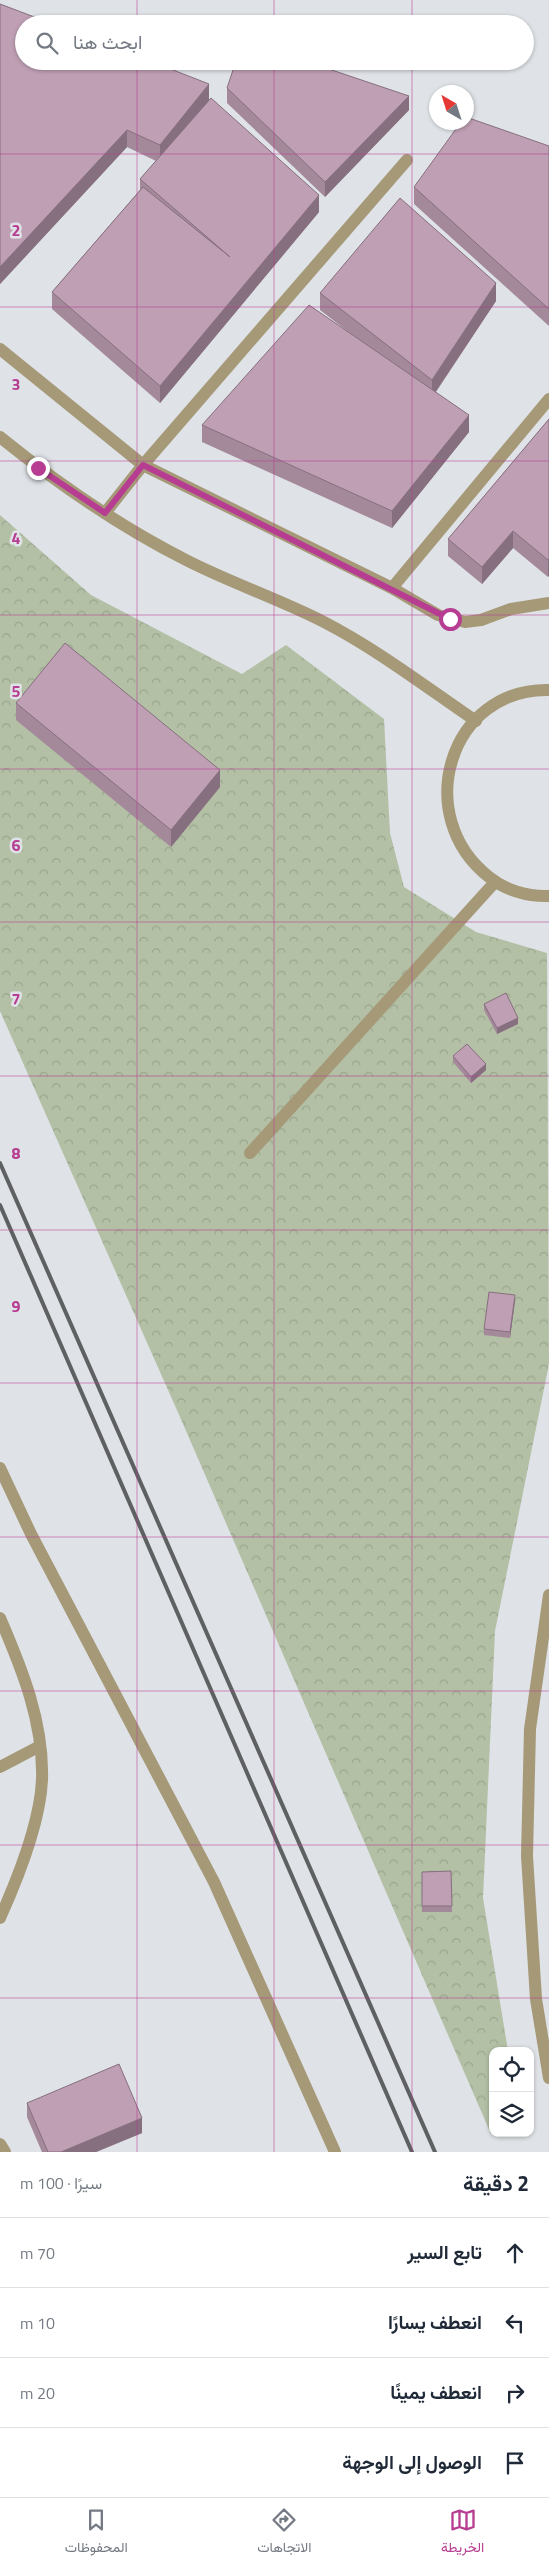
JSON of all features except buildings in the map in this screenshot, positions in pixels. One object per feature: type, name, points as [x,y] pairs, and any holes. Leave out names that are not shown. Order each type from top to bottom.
[{"type":"street","points":[[105,513],[143,465],[407,160]]},
{"type":"street","points":[[0,349],[143,465],[392,588],[438,614],[465,622],[481,620],[511,609],[549,603]]},
{"type":"street","points":[[392,588],[549,399]]},
{"type":"street","points":[[0,437],[38,468],[105,513],[185,559],[324,622],[365,645],[476,721]]},
{"type":"street","points":[[549,690],[526,693],[508,699],[490,709],[476,721],[461,740],[451,761],[446,783],[447,806],[452,829],[462,849],[477,868],[495,882],[527,894],[549,896]]},
{"type":"street","points":[[250,1153],[495,882]]},
{"type":"street","points":[[0,1468],[36,1543],[214,1882],[335,2152]]},
{"type":"street","points":[[549,1595],[543,1675],[530,1729],[526,1856],[536,1999],[549,2078]]},
{"type":"street","points":[[0,1618],[26,1681],[40,1746],[42,1780],[31,1838],[0,1918]]},
{"type":"street","points":[[0,1767],[40,1746]]},
{"type":"street","points":[[0,2144],[5,2152]]},
{"type":"green space","points":[[0,515],[91,595],[242,674],[286,645],[384,719],[390,833],[404,887],[476,932],[547,953],[549,1364],[495,1631],[483,1898],[507,2047],[489,2047],[489,2129],[180,1417],[0,1011]]},
{"type":"railway","points":[[0,1163],[435,2152]]},
{"type":"railway","points":[[0,1205],[412,2152]]},
{"type":"route","points":[[38,468],[105,513],[143,465],[392,588],[450,619]]}]
